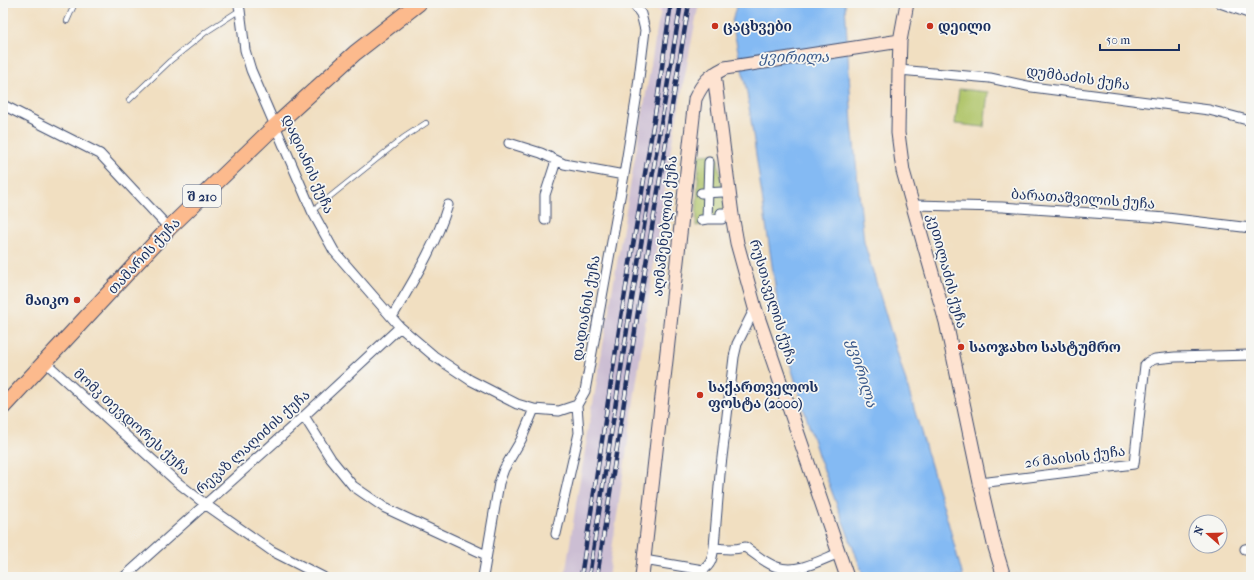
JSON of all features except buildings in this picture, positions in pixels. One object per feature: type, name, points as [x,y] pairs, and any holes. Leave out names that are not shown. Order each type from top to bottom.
[{"type":"main road","name":"თამარის ქუჩა","points":[[3,407],[169,228],[275,126],[355,53],[419,3]]},
{"type":"street","name":"დადიანის ქუჩა","points":[[239,7],[245,50],[251,70],[312,211],[334,251],[400,327],[434,356],[470,380],[517,404],[534,409],[559,411],[577,405],[585,391],[624,175],[637,94],[645,30],[641,14],[633,3]]},
{"type":"street","name":"კეთილაძის ქუჩა","points":[[906,3],[900,41],[898,133],[903,171],[946,322],[980,483],[994,544],[1004,577]]},
{"type":"street","points":[[1220,3],[1251,14]]},
{"type":"street","name":"აღმაშენებლის ქუჩა","points":[[642,577],[695,99],[700,87],[714,74],[725,68],[900,41]]},
{"type":"street","name":"დუმბაძის ქუჩა","points":[[900,70],[990,78],[1032,87],[1209,110],[1251,121]]},
{"type":"street","name":"რუსთაველის ქუჩა","points":[[714,74],[737,243],[755,308],[847,577]]},
{"type":"street","points":[[3,105],[100,154],[169,228]]},
{"type":"street","points":[[509,144],[541,153],[564,164],[624,175]]},
{"type":"street","points":[[546,220],[545,196],[556,161]]},
{"type":"street","points":[[708,162],[704,219],[722,218],[721,213],[726,213]]},
{"type":"street","points":[[705,193],[723,192]]},
{"type":"street","points":[[392,317],[443,224],[448,205]]},
{"type":"street","name":"ბარათაშვილის ქუჩა","points":[[913,205],[1002,207],[1167,218],[1251,228]]},
{"type":"street","points":[[644,560],[703,570],[710,566],[713,557],[720,474],[734,357],[737,344],[755,308]]},
{"type":"street","name":"რევაზ ლაღიძის ქუჩა","points":[[124,577],[304,416],[400,327]]},
{"type":"street","name":"26 მაისის ქუჩა","points":[[980,483],[1134,464],[1146,365],[1148,362],[1155,359],[1175,357],[1251,355]]},
{"type":"street","name":"მომკ თევდორეს ქუჩა","points":[[45,362],[176,482],[272,552],[323,577]]},
{"type":"street","points":[[556,534],[579,433],[577,405]]},
{"type":"street","points":[[483,577],[500,483],[504,469],[521,440],[534,409]]},
{"type":"street","points":[[304,416],[330,459],[353,486],[385,508],[486,555]]},
{"type":"street","points":[[714,547],[726,550],[735,550],[745,547],[776,566],[784,569],[794,569],[839,553]]},
{"type":"lane","points":[[67,21],[75,3]]},
{"type":"lane","points":[[129,100],[170,61],[239,7]]},
{"type":"lane","points":[[312,211],[403,138],[426,123]]},
{"type":"shaded area","points":[[647,3],[663,3],[661,13]]},
{"type":"shaded area","points":[[663,3],[699,3],[671,147],[608,577],[565,577],[576,503],[657,29]]},
{"type":"green space","points":[[959,89],[988,92],[984,127],[955,124]]},
{"type":"green space","points":[[717,154],[728,221],[696,226],[699,155]]},
{"type":"water","name":"ყვირილა","points":[[737,3],[845,3],[852,124],[864,242],[948,522],[963,577],[864,577],[818,455],[783,341],[747,93],[732,22]]},
{"type":"railway","points":[[581,577],[621,317],[657,102],[671,3]]},
{"type":"railway","points":[[589,577],[629,317],[681,3]]},
{"type":"railway","points":[[597,577],[637,318],[689,3]]},
{"type":"place","name":"ცაცხვები","points":[[715,26]]},
{"type":"place","name":"დეილი","points":[[930,26]]},
{"type":"place","name":"მაიკო","points":[[77,300]]},
{"type":"place","name":"საოჯახო სასტუმრო","points":[[961,347]]},
{"type":"place","name":"საქართველოს ფოსტა (2000)","points":[[700,395]]}]
